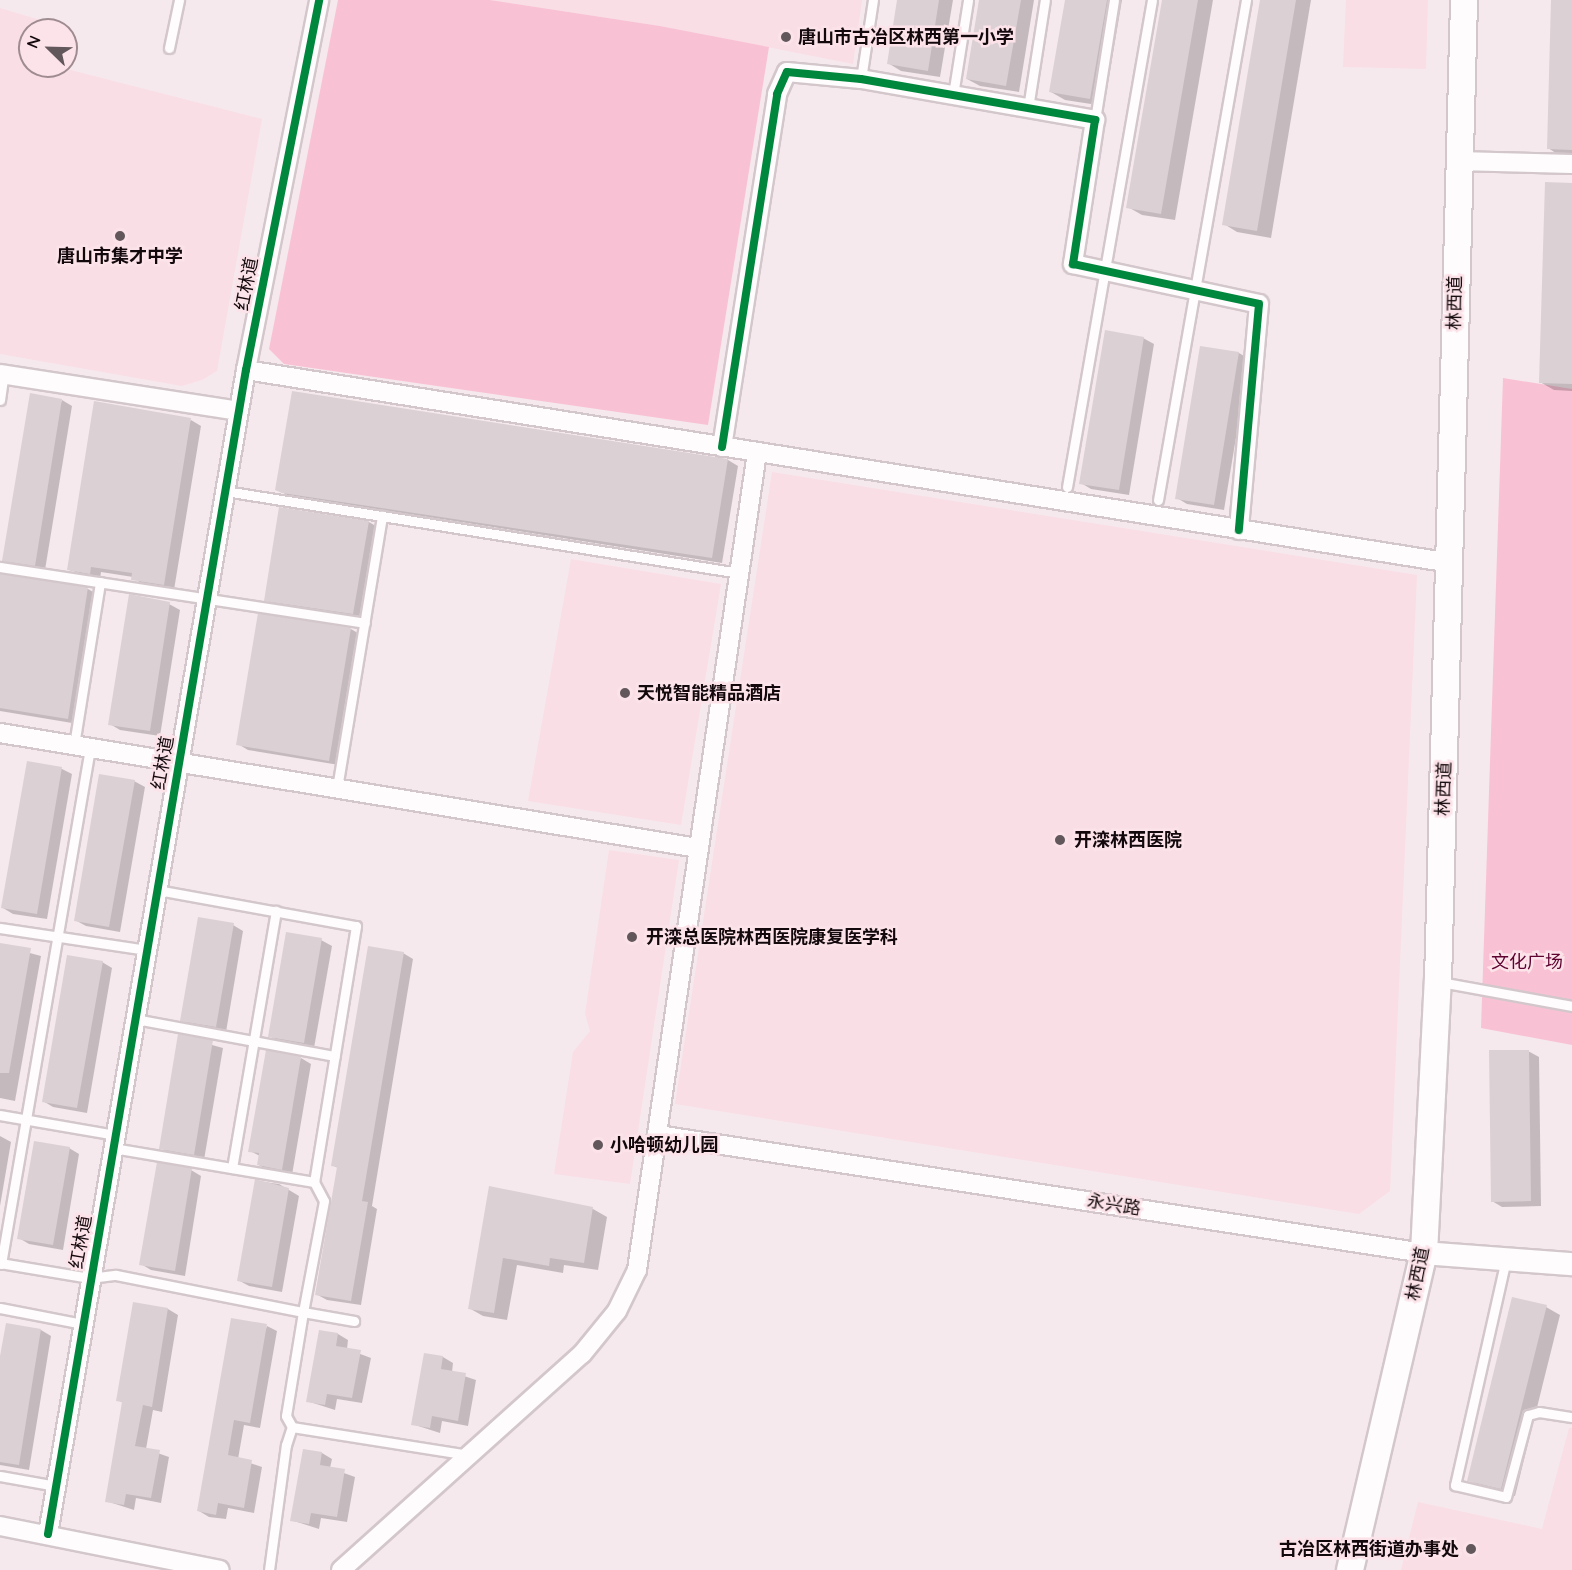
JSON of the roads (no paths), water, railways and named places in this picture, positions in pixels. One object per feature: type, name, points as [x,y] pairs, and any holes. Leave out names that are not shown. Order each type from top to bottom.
[{"type":"main road","name":"林西道","points":[[1350,1570],[1424,1253],[1438,981],[1451,563],[1458,161],[1464,0]]},
{"type":"street","name":"红林道","points":[[48,1534],[238,411],[319,0]]},
{"type":"street","points":[[722,447],[777,94],[787,72],[861,80],[1095,120],[1073,264],[1103,274],[1259,304],[1239,530]]},
{"type":"street","points":[[1458,161],[1572,164]]},
{"type":"street","points":[[246,370],[1451,563]]},
{"type":"street","points":[[1,372],[238,411]]},
{"type":"street","points":[[340,1570],[582,1354],[617,1311],[637,1270],[757,452]]},
{"type":"street","points":[[0,733],[698,848]]},
{"type":"street","name":"永兴路","points":[[658,1135],[1424,1253],[1572,1264]]},
{"type":"street","points":[[0,1526],[220,1570]]},
{"type":"lane","points":[[169,48],[179,0]]},
{"type":"lane","points":[[861,80],[873,0]]},
{"type":"lane","points":[[953,95],[968,0]]},
{"type":"lane","points":[[1028,108],[1045,0]]},
{"type":"lane","points":[[1095,120],[1114,0]]},
{"type":"lane","points":[[1067,487],[1152,0]]},
{"type":"lane","points":[[1158,500],[1246,0]]},
{"type":"lane","points":[[0,400],[1,372]]},
{"type":"lane","points":[[225,491],[739,573]]},
{"type":"lane","points":[[337,788],[382,516]]},
{"type":"lane","points":[[0,567],[365,622]]},
{"type":"lane","points":[[100,582],[58,937],[1,1264],[90,1278],[116,1275],[354,1321]]},
{"type":"lane","points":[[157,890],[356,926],[314,1182],[324,1201],[286,1416],[292,1427],[286,1445],[269,1570]]},
{"type":"lane","points":[[232,1168],[276,911]]},
{"type":"lane","points":[[0,928],[147,950]]},
{"type":"lane","points":[[1438,981],[1572,1006]]},
{"type":"lane","points":[[135,1019],[335,1056]]},
{"type":"lane","points":[[0,1115],[232,1168],[314,1182]]},
{"type":"lane","points":[[1506,1259],[1455,1485],[1506,1497],[1528,1414],[1539,1412],[1572,1417]]},
{"type":"lane","points":[[0,1308],[83,1324]]},
{"type":"lane","points":[[292,1427],[469,1455]]},
{"type":"lane","points":[[0,1476],[56,1486]]},
{"type":"place","name":"唐山市古冶区林西第一小学","points":[[786,37]]},
{"type":"place","name":"唐山市集才中学","points":[[120,236]]},
{"type":"place","name":"天悦智能精品酒店","points":[[625,693]]},
{"type":"place","name":"开滦林西医院","points":[[1060,840]]},
{"type":"place","name":"开滦总医院林西医院康复医学科","points":[[632,937]]},
{"type":"place","name":"小哈顿幼儿园","points":[[598,1145]]},
{"type":"place","name":"古冶区林西街道办事处","points":[[1471,1549]]},
{"type":"park label","name":"文化广场","points":[[1527,962]]}]
